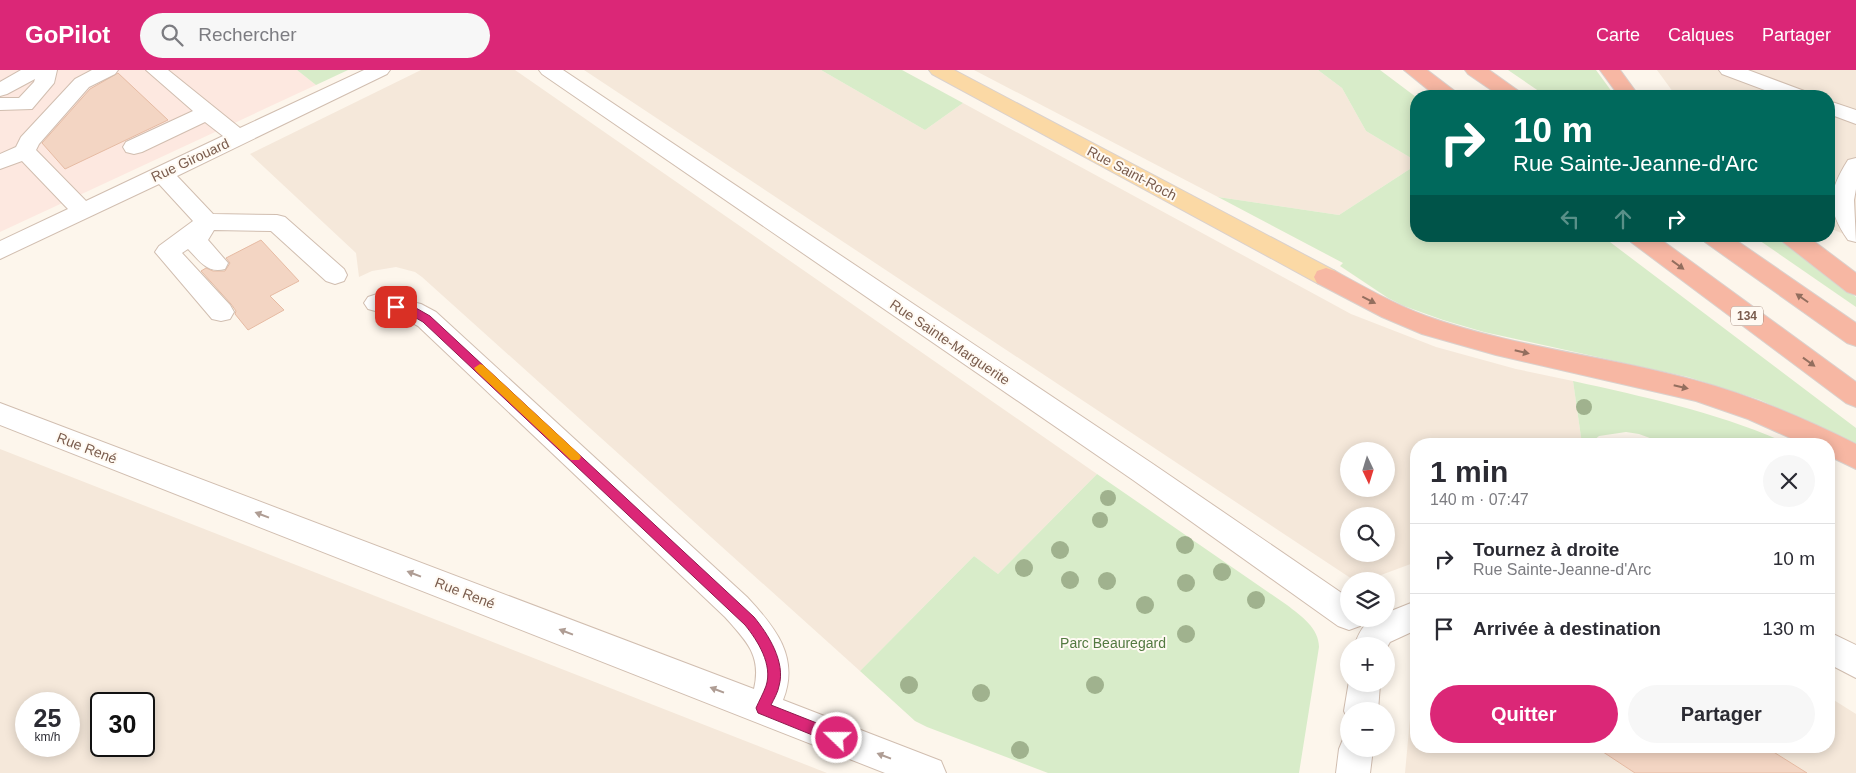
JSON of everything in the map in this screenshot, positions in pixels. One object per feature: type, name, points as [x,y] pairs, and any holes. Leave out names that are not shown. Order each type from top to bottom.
[{"type":"highway","points":[[1414,70],[1441,90]]},
{"type":"highway","points":[[1475,70],[1503,90]]},
{"type":"highway","points":[[1610,70],[1625,90]]},
{"type":"highway","name":"134","points":[[1647,242],[1856,396]]},
{"type":"highway","points":[[1722,242],[1856,336]]},
{"type":"highway","points":[[1799,242],[1856,286]]},
{"type":"highway","points":[[1326,277],[1385,308],[1430,327],[1487,344],[1704,394],[1787,424],[1816,438]]},
{"type":"highway","points":[[1835,447],[1856,457]]},
{"type":"main road","name":"Rue Saint-Roch","points":[[939,70],[1326,277]]},
{"type":"street","points":[[0,90],[36,70]]},
{"type":"street","points":[[0,104],[25,104],[44,83],[47,70]]},
{"type":"street","points":[[0,162],[25,151],[29,142],[82,83],[108,70]]},
{"type":"street","points":[[156,70],[238,138]]},
{"type":"street","name":"Rue Girouard","points":[[8,247],[380,70]]},
{"type":"street","name":"Rue Sainte-Marguerite","points":[[549,70],[1143,472],[1340,610]]},
{"type":"street","points":[[1729,70],[1784,90]]},
{"type":"street","points":[[1835,109],[1856,117]]},
{"type":"street","points":[[134,147],[207,113]]},
{"type":"street","points":[[25,151],[83,211]]},
{"type":"street","points":[[1851,227],[1842,206],[1842,198],[1856,165]]},
{"type":"street","points":[[162,174],[207,222]]},
{"type":"street","points":[[207,222],[195,242],[216,263]]},
{"type":"street","points":[[221,312],[167,252],[207,222],[277,223],[335,275]]},
{"type":"street","points":[[0,226],[8,247]]},
{"type":"street","points":[[377,303],[412,311],[427,319],[736,607],[759,633],[773,662],[773,685],[763,708]]},
{"type":"street","name":"Rue René","points":[[0,414],[929,773]]},
{"type":"street","points":[[1366,634],[1379,632],[1410,619]]},
{"type":"street","points":[[1835,651],[1856,663]]},
{"type":"street","points":[[1353,773],[1355,757]]},
{"type":"shaded area","points":[[0,70],[297,70],[316,85],[0,232]]},
{"type":"shaded area","points":[[421,70],[515,70],[1097,474],[998,574],[974,556],[860,671],[422,277],[415,272],[396,267],[372,271],[359,277],[356,253],[250,154]]},
{"type":"shaded area","points":[[584,70],[821,70],[925,130],[963,103],[1351,314],[1436,347],[1516,369],[1573,381],[1581,438],[1410,438],[1410,564],[1389,572],[1341,572]]},
{"type":"shaded area","points":[[974,70],[1318,70],[1342,88],[1366,131],[1410,157],[1410,169],[1339,215],[1218,197]]},
{"type":"shaded area","points":[[1657,70],[1856,70],[1856,239],[1835,230],[1835,90],[1672,90]]},
{"type":"shaded area","points":[[0,449],[827,773],[0,773]]},
{"type":"shaded area","points":[[1835,701],[1856,714],[1856,773],[1405,773],[1410,719],[1410,753],[1835,753]]},
{"type":"green space","points":[[297,70],[348,70],[316,85]]},
{"type":"green space","points":[[821,70],[902,70],[963,103],[925,130]]},
{"type":"green space","points":[[1318,70],[1380,70],[1410,92],[1410,157],[1366,131],[1342,88]]},
{"type":"green space","points":[[1508,70],[1596,70],[1611,90],[1537,90]]},
{"type":"green space","points":[[1410,169],[1410,242],[1610,242],[1856,428],[1856,444],[1760,400],[1688,377],[1484,332],[1404,306],[1388,298],[1340,266],[1343,263],[1218,197],[1339,215]]},
{"type":"green space","points":[[1762,242],[1785,242],[1856,297],[1856,307]]},
{"type":"green space","points":[[1573,381],[1653,399],[1732,422],[1775,438],[1650,438],[1626,432],[1596,438],[1581,438]]},
{"type":"green space","name":"Parc Beauregard","points":[[1097,474],[1287,605],[1313,628],[1319,647],[1299,773],[1048,773],[915,721],[860,671],[974,556],[998,574]]},
{"type":"building","points":[[118,73],[168,120],[65,169],[42,143],[90,89]]},
{"type":"building","points":[[261,240],[299,281],[270,296],[284,310],[248,330],[235,314],[236,311],[231,304],[201,271],[206,268],[213,271],[225,271],[230,263],[226,258]]},
{"type":"building","points":[[1605,753],[1775,753],[1807,773],[1635,773]]},
{"type":"slow traffic","points":[[480,368],[575,457]]},
{"type":"route","points":[[396,307],[420,314],[427,319],[749,621],[759,633],[773,662],[773,685],[763,708],[837,738]]}]
